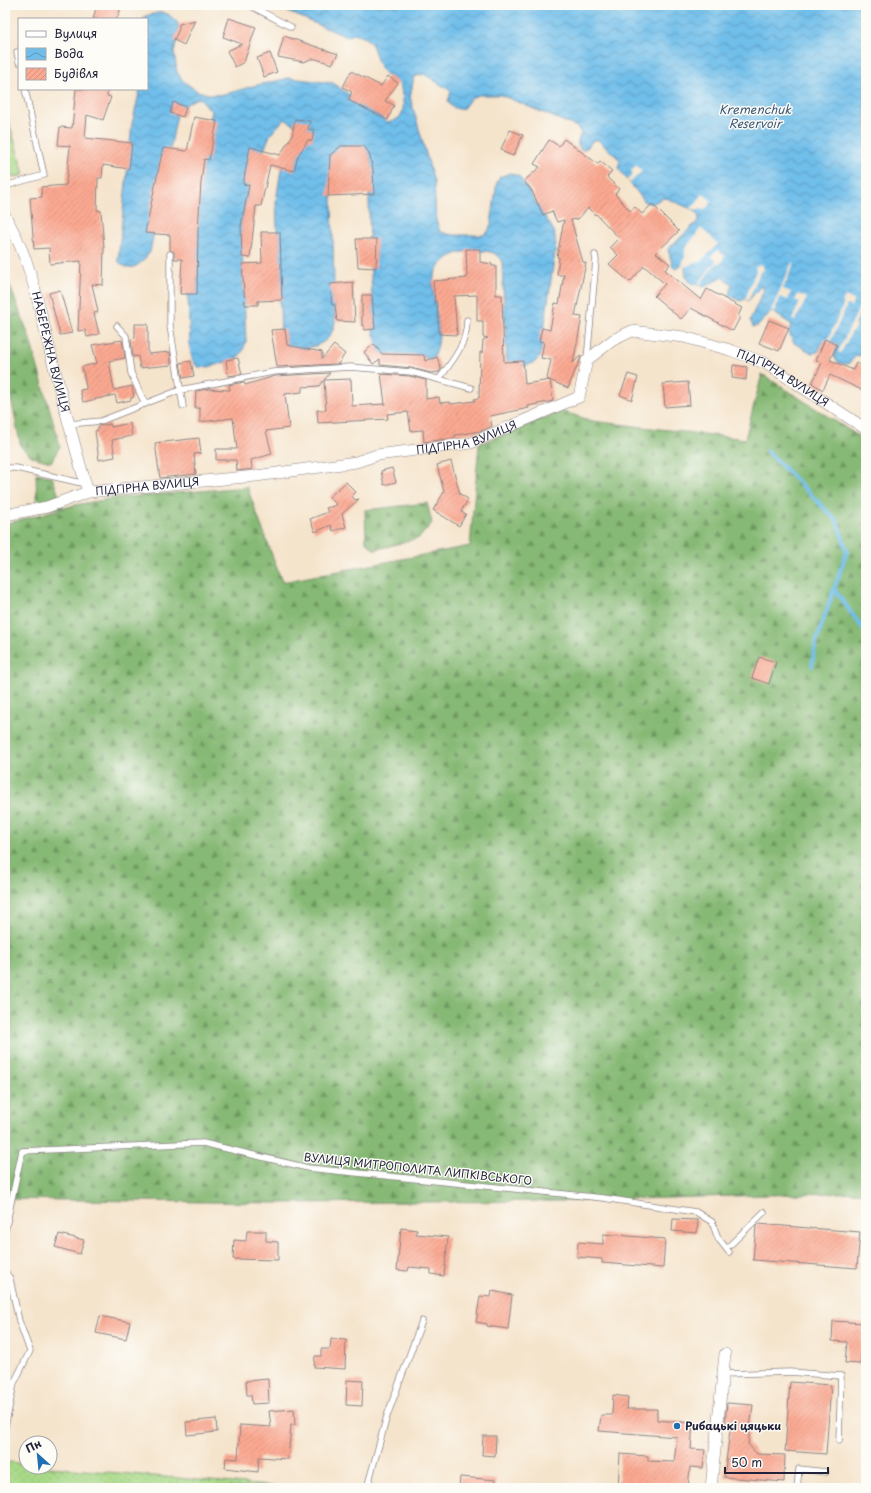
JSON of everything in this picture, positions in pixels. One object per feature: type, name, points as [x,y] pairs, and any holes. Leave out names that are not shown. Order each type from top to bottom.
[{"type":"street","name":"НАБЕРЕЖНА ВУЛИЦЯ","points":[[5,216],[9,230],[32,275],[68,424],[87,488]]},
{"type":"street","name":"ПІДГІРНА ВУЛИЦЯ","points":[[5,515],[47,507],[87,488],[256,476],[356,462],[378,455],[471,443],[579,397],[586,360],[613,340],[632,331],[684,336],[730,350],[765,363],[866,429]]},
{"type":"street","points":[[711,1488],[725,1354]]},
{"type":"lane","points":[[249,5],[291,27]]},
{"type":"lane","points":[[17,52],[18,57]]},
{"type":"lane","points":[[5,186],[44,174],[25,90]]},
{"type":"lane","points":[[170,254],[170,326],[183,406]]},
{"type":"lane","points":[[586,360],[596,260],[594,255]]},
{"type":"lane","points":[[439,379],[454,360],[467,333],[467,320]]},
{"type":"lane","points":[[117,326],[126,336],[131,373],[145,404]]},
{"type":"lane","points":[[68,424],[101,421],[180,390],[273,372],[350,367],[411,372],[471,388]]},
{"type":"lane","points":[[5,468],[16,468],[87,488]]},
{"type":"lane","name":"ВУЛИЦЯ МИТРОПОЛИТА ЛИПКІВСЬКОГО","points":[[5,1231],[22,1152],[203,1143],[308,1168],[603,1198],[696,1212],[712,1222],[718,1238],[729,1252]]},
{"type":"lane","points":[[730,1245],[764,1212]]},
{"type":"lane","points":[[5,1272],[10,1279],[19,1321],[30,1351],[14,1383],[5,1427]]},
{"type":"lane","points":[[367,1488],[387,1416],[422,1321]]},
{"type":"lane","points":[[723,1374],[790,1372],[841,1376],[839,1441]]},
{"type":"lane","points":[[797,1488],[799,1469],[826,1472]]},
{"type":"green space","points":[[5,108],[24,174],[5,178]]},
{"type":"green space","points":[[5,273],[29,336],[60,446],[51,462],[33,457],[21,447],[5,369]]},
{"type":"green space","points":[[762,374],[866,441],[866,1192],[569,1201],[275,1203],[5,1199],[5,524],[75,505],[115,498],[247,487],[282,582],[470,546],[479,444],[562,411],[592,421],[745,439]]},
{"type":"green space","points":[[36,473],[52,477],[63,507],[37,511]]},
{"type":"green space","points":[[427,503],[432,523],[419,538],[375,550],[366,542],[365,510]]},
{"type":"green space","points":[[5,1463],[18,1463],[18,1475],[58,1475],[58,1468],[291,1488],[5,1487]]},
{"type":"water","name":"Kremenchuk Reservoir","points":[[272,5],[866,5],[866,357],[857,355],[848,364],[839,363],[834,357],[837,347],[827,342],[822,343],[818,352],[812,353],[794,343],[789,333],[791,324],[771,311],[758,326],[753,327],[750,320],[764,290],[761,286],[748,301],[745,299],[740,301],[729,295],[732,284],[722,277],[705,287],[691,283],[686,277],[685,265],[681,265],[676,269],[673,267],[668,249],[697,222],[699,218],[696,211],[666,198],[660,199],[654,203],[645,202],[618,168],[620,161],[618,158],[598,140],[593,140],[588,147],[583,150],[578,145],[578,140],[581,133],[577,127],[501,95],[478,95],[470,99],[462,110],[452,107],[448,102],[451,91],[424,74],[414,77],[410,97],[434,182],[436,220],[440,232],[452,235],[483,235],[488,232],[491,224],[497,182],[500,177],[510,173],[519,176],[554,231],[556,245],[540,357],[533,363],[524,366],[515,366],[507,362],[502,262],[495,254],[483,251],[461,252],[453,255],[440,265],[436,272],[433,280],[433,290],[439,333],[437,350],[433,359],[385,356],[379,350],[373,331],[369,231],[369,198],[372,166],[369,155],[331,160],[335,323],[331,333],[324,341],[307,348],[295,348],[285,343],[281,334],[276,201],[282,163],[297,130],[292,123],[284,119],[270,135],[249,187],[241,222],[246,342],[242,353],[235,359],[207,367],[198,367],[193,361],[190,348],[185,214],[212,112],[200,98],[184,106],[177,114],[150,252],[136,266],[127,267],[118,261],[132,124],[140,90],[148,90],[148,18],[144,18],[145,16],[161,12],[168,14],[177,22],[179,29],[174,52],[177,72],[183,81],[197,91],[213,95],[226,94],[289,78],[333,83],[387,122],[397,119],[402,113],[403,109],[400,84],[382,70],[371,43],[367,39],[353,34],[347,37]]},
{"type":"pier","points":[[636,165],[642,171],[630,183],[627,180],[633,173],[631,171]]},
{"type":"pier","points":[[703,194],[712,201],[705,210],[691,209]]},
{"type":"pier","points":[[701,228],[718,244],[700,262],[693,263],[686,267],[682,265],[685,257],[685,249]]},
{"type":"pier","points":[[717,250],[725,256],[720,264],[717,262],[700,284],[699,282],[716,261],[711,257]]},
{"type":"pier","points":[[792,262],[794,263],[783,289],[791,292],[788,300],[780,297],[774,312],[771,311]]},
{"type":"pier","points":[[759,264],[763,266],[764,270],[760,272],[748,301],[745,299],[756,271],[755,267]]},
{"type":"pier","points":[[866,293],[866,300],[855,324],[857,325],[855,330],[852,331],[841,353],[838,352]]},
{"type":"pier","points":[[798,294],[807,298],[795,321],[792,320],[800,302],[795,300]]},
{"type":"pier","points":[[845,296],[854,300],[851,307],[847,305],[830,343],[827,342],[844,303],[842,302]]},
{"type":"building","points":[[97,5],[122,5],[117,18],[93,18]]},
{"type":"building","points":[[229,18],[256,27],[244,62],[235,67],[227,51],[242,44],[223,37]]},
{"type":"building","points":[[195,20],[184,45],[174,40],[179,29],[179,24]]},
{"type":"building","points":[[284,36],[338,54],[332,64],[316,59],[311,59],[304,62],[278,57]]},
{"type":"building","points":[[270,53],[277,72],[264,77],[257,58]]},
{"type":"building","points":[[351,71],[381,86],[388,76],[398,83],[385,101],[394,105],[388,120],[348,100],[352,92],[343,87]]},
{"type":"building","points":[[76,90],[108,90],[107,96],[111,97],[103,120],[87,115],[85,138],[132,143],[129,169],[103,165],[102,178],[98,178],[97,210],[101,211],[104,248],[103,285],[92,284],[98,312],[94,313],[99,334],[87,337],[85,330],[78,331],[81,261],[50,264],[49,248],[34,249],[30,198],[42,197],[41,187],[66,185],[70,146],[58,145],[60,127],[72,128]]},
{"type":"building","points":[[173,102],[186,107],[183,117],[170,113]]},
{"type":"building","points":[[194,117],[217,121],[209,160],[204,159],[201,182],[198,230],[197,294],[180,294],[182,259],[174,259],[174,252],[170,250],[170,235],[145,233],[163,148],[187,151]]},
{"type":"building","points":[[295,119],[310,121],[308,129],[314,130],[312,141],[308,140],[298,156],[294,171],[270,165],[261,206],[256,206],[250,258],[242,257],[241,226],[249,185],[243,184],[250,147],[280,155],[292,136]]},
{"type":"building","points":[[510,130],[523,135],[513,156],[503,152],[504,150],[501,149]]},
{"type":"building","points":[[564,139],[598,164],[600,161],[612,171],[607,177],[619,189],[615,194],[630,211],[635,207],[642,214],[652,204],[679,231],[656,253],[670,264],[665,270],[701,300],[707,289],[742,308],[738,316],[740,317],[733,331],[691,308],[681,319],[654,296],[665,284],[644,266],[630,282],[618,272],[609,264],[618,255],[610,247],[619,238],[596,214],[595,215],[588,208],[578,219],[571,220],[583,262],[586,263],[575,316],[582,317],[573,363],[580,356],[581,357],[568,388],[547,379],[551,360],[541,358],[544,342],[539,341],[542,328],[550,330],[555,303],[559,304],[564,275],[557,275],[559,257],[557,257],[564,220],[557,222],[552,211],[543,215],[532,191],[524,181],[540,167],[534,164],[549,140],[559,146]]},
{"type":"building","points":[[341,146],[364,146],[369,153],[373,169],[374,194],[328,196],[330,155]]},
{"type":"building","points":[[261,232],[280,232],[282,300],[258,301],[258,305],[245,305],[242,264],[262,263]]},
{"type":"building","points":[[356,239],[377,239],[376,268],[358,267]]},
{"type":"building","points":[[466,249],[480,249],[480,262],[496,266],[496,295],[502,295],[504,362],[523,361],[525,384],[550,380],[553,401],[528,406],[529,408],[490,416],[492,426],[482,431],[455,435],[455,438],[424,442],[423,430],[411,431],[408,412],[387,414],[388,419],[318,423],[317,410],[326,410],[324,380],[351,379],[352,406],[385,404],[381,374],[410,376],[426,380],[426,399],[439,397],[440,403],[450,402],[451,404],[475,401],[474,399],[479,398],[480,352],[482,353],[483,340],[488,338],[483,337],[483,321],[477,321],[477,295],[454,296],[457,335],[439,334],[437,302],[435,302],[433,281],[467,278]]},
{"type":"building","points":[[353,282],[355,322],[337,321],[335,305],[332,305],[330,284]]},
{"type":"building","points":[[60,290],[72,333],[60,335],[49,293]]},
{"type":"building","points":[[362,295],[372,295],[375,329],[364,330],[364,325],[362,326]]},
{"type":"building","points":[[769,320],[789,328],[779,351],[759,343]]},
{"type":"building","points":[[135,324],[148,324],[148,354],[170,352],[171,365],[140,368],[138,356],[133,357],[131,339],[135,338]]},
{"type":"building","points":[[285,329],[287,345],[322,352],[322,359],[334,345],[345,354],[338,364],[277,367],[271,330]]},
{"type":"building","points":[[825,339],[837,345],[830,360],[853,370],[856,363],[866,367],[866,392],[830,375],[823,390],[812,383],[822,363],[816,360]]},
{"type":"building","points":[[122,340],[125,358],[109,361],[114,390],[132,386],[134,397],[131,398],[131,400],[117,403],[115,395],[83,402],[80,390],[86,389],[86,387],[82,367],[97,363],[92,345]]},
{"type":"building","points":[[374,344],[382,354],[424,355],[425,361],[437,357],[441,369],[439,372],[431,373],[411,368],[380,365],[380,359],[373,364],[364,352]]},
{"type":"building","points":[[238,358],[242,374],[228,376],[226,360]]},
{"type":"building","points":[[191,361],[194,376],[183,378],[180,363]]},
{"type":"building","points":[[733,365],[747,367],[746,380],[732,378]]},
{"type":"building","points":[[330,373],[319,386],[302,387],[302,392],[285,394],[289,428],[266,431],[272,454],[251,460],[252,469],[237,471],[236,460],[216,460],[216,449],[237,449],[233,418],[200,422],[200,408],[195,408],[196,391],[208,389],[230,390],[229,385],[244,382],[245,385],[275,376]]},
{"type":"building","points":[[628,374],[638,377],[632,400],[620,395]]},
{"type":"building","points":[[688,382],[690,405],[665,407],[663,384]]},
{"type":"building","points":[[130,423],[132,436],[112,440],[115,457],[99,460],[95,431],[98,430],[98,426],[110,424],[111,427]]},
{"type":"building","points":[[199,438],[201,453],[194,454],[196,474],[160,478],[155,443]]},
{"type":"building","points":[[451,461],[460,494],[468,499],[461,512],[466,514],[459,526],[433,510],[444,492],[437,465]]},
{"type":"building","points":[[392,468],[396,482],[384,485],[381,471]]},
{"type":"building","points":[[346,482],[356,492],[352,496],[355,500],[359,499],[342,514],[346,527],[333,531],[331,525],[315,532],[310,519],[328,512],[326,508],[337,505],[329,497]]},
{"type":"building","points":[[759,657],[776,662],[769,684],[752,678]]},
{"type":"building","points":[[673,1219],[698,1220],[697,1233],[672,1231]]},
{"type":"building","points":[[758,1224],[860,1232],[857,1268],[753,1260],[756,1226]]},
{"type":"building","points":[[401,1228],[417,1230],[416,1234],[448,1237],[444,1276],[431,1274],[431,1269],[409,1267],[408,1271],[397,1270]]},
{"type":"building","points":[[247,1231],[266,1231],[266,1241],[278,1242],[278,1260],[233,1259],[234,1240],[246,1241]]},
{"type":"building","points":[[59,1234],[84,1240],[80,1254],[55,1247]]},
{"type":"building","points":[[603,1234],[665,1239],[663,1268],[602,1263],[602,1259],[577,1257],[578,1242],[603,1244]]},
{"type":"building","points":[[492,1291],[512,1295],[508,1329],[487,1326],[487,1324],[476,1322],[480,1296],[491,1297]]},
{"type":"building","points":[[100,1316],[130,1322],[126,1339],[96,1333]]},
{"type":"building","points":[[833,1321],[864,1323],[860,1364],[845,1363],[847,1342],[832,1341]]},
{"type":"building","points":[[331,1339],[346,1340],[345,1369],[314,1367],[315,1356],[321,1356],[321,1349],[330,1349]]},
{"type":"building","points":[[268,1379],[269,1403],[252,1404],[251,1395],[247,1395],[246,1381]]},
{"type":"building","points":[[347,1380],[363,1381],[362,1406],[346,1405]]},
{"type":"building","points":[[790,1382],[831,1385],[826,1454],[785,1451]]},
{"type":"building","points":[[613,1395],[628,1397],[627,1409],[657,1409],[657,1420],[693,1423],[691,1449],[705,1450],[703,1468],[690,1467],[688,1488],[618,1488],[620,1454],[648,1456],[648,1461],[674,1462],[677,1437],[599,1431],[601,1415],[612,1415]]},
{"type":"building","points":[[727,1403],[753,1405],[748,1444],[757,1454],[785,1455],[784,1482],[724,1477],[731,1423],[725,1423]]},
{"type":"building","points":[[294,1409],[295,1425],[291,1425],[288,1459],[259,1457],[258,1472],[225,1468],[226,1458],[238,1459],[240,1425],[271,1427],[269,1411]]},
{"type":"building","points":[[216,1419],[217,1432],[187,1435],[186,1422]]},
{"type":"building","points":[[483,1436],[496,1436],[495,1456],[482,1455]]},
{"type":"building","points":[[460,1477],[496,1480],[496,1488],[459,1488]]},
{"type":"waterway","points":[[767,451],[837,521],[847,551],[815,645],[812,666]]},
{"type":"waterway","points":[[834,589],[866,633]]},
{"type":"place","name":"Рибацькі цяцьки","points":[[677,1426]]}]
